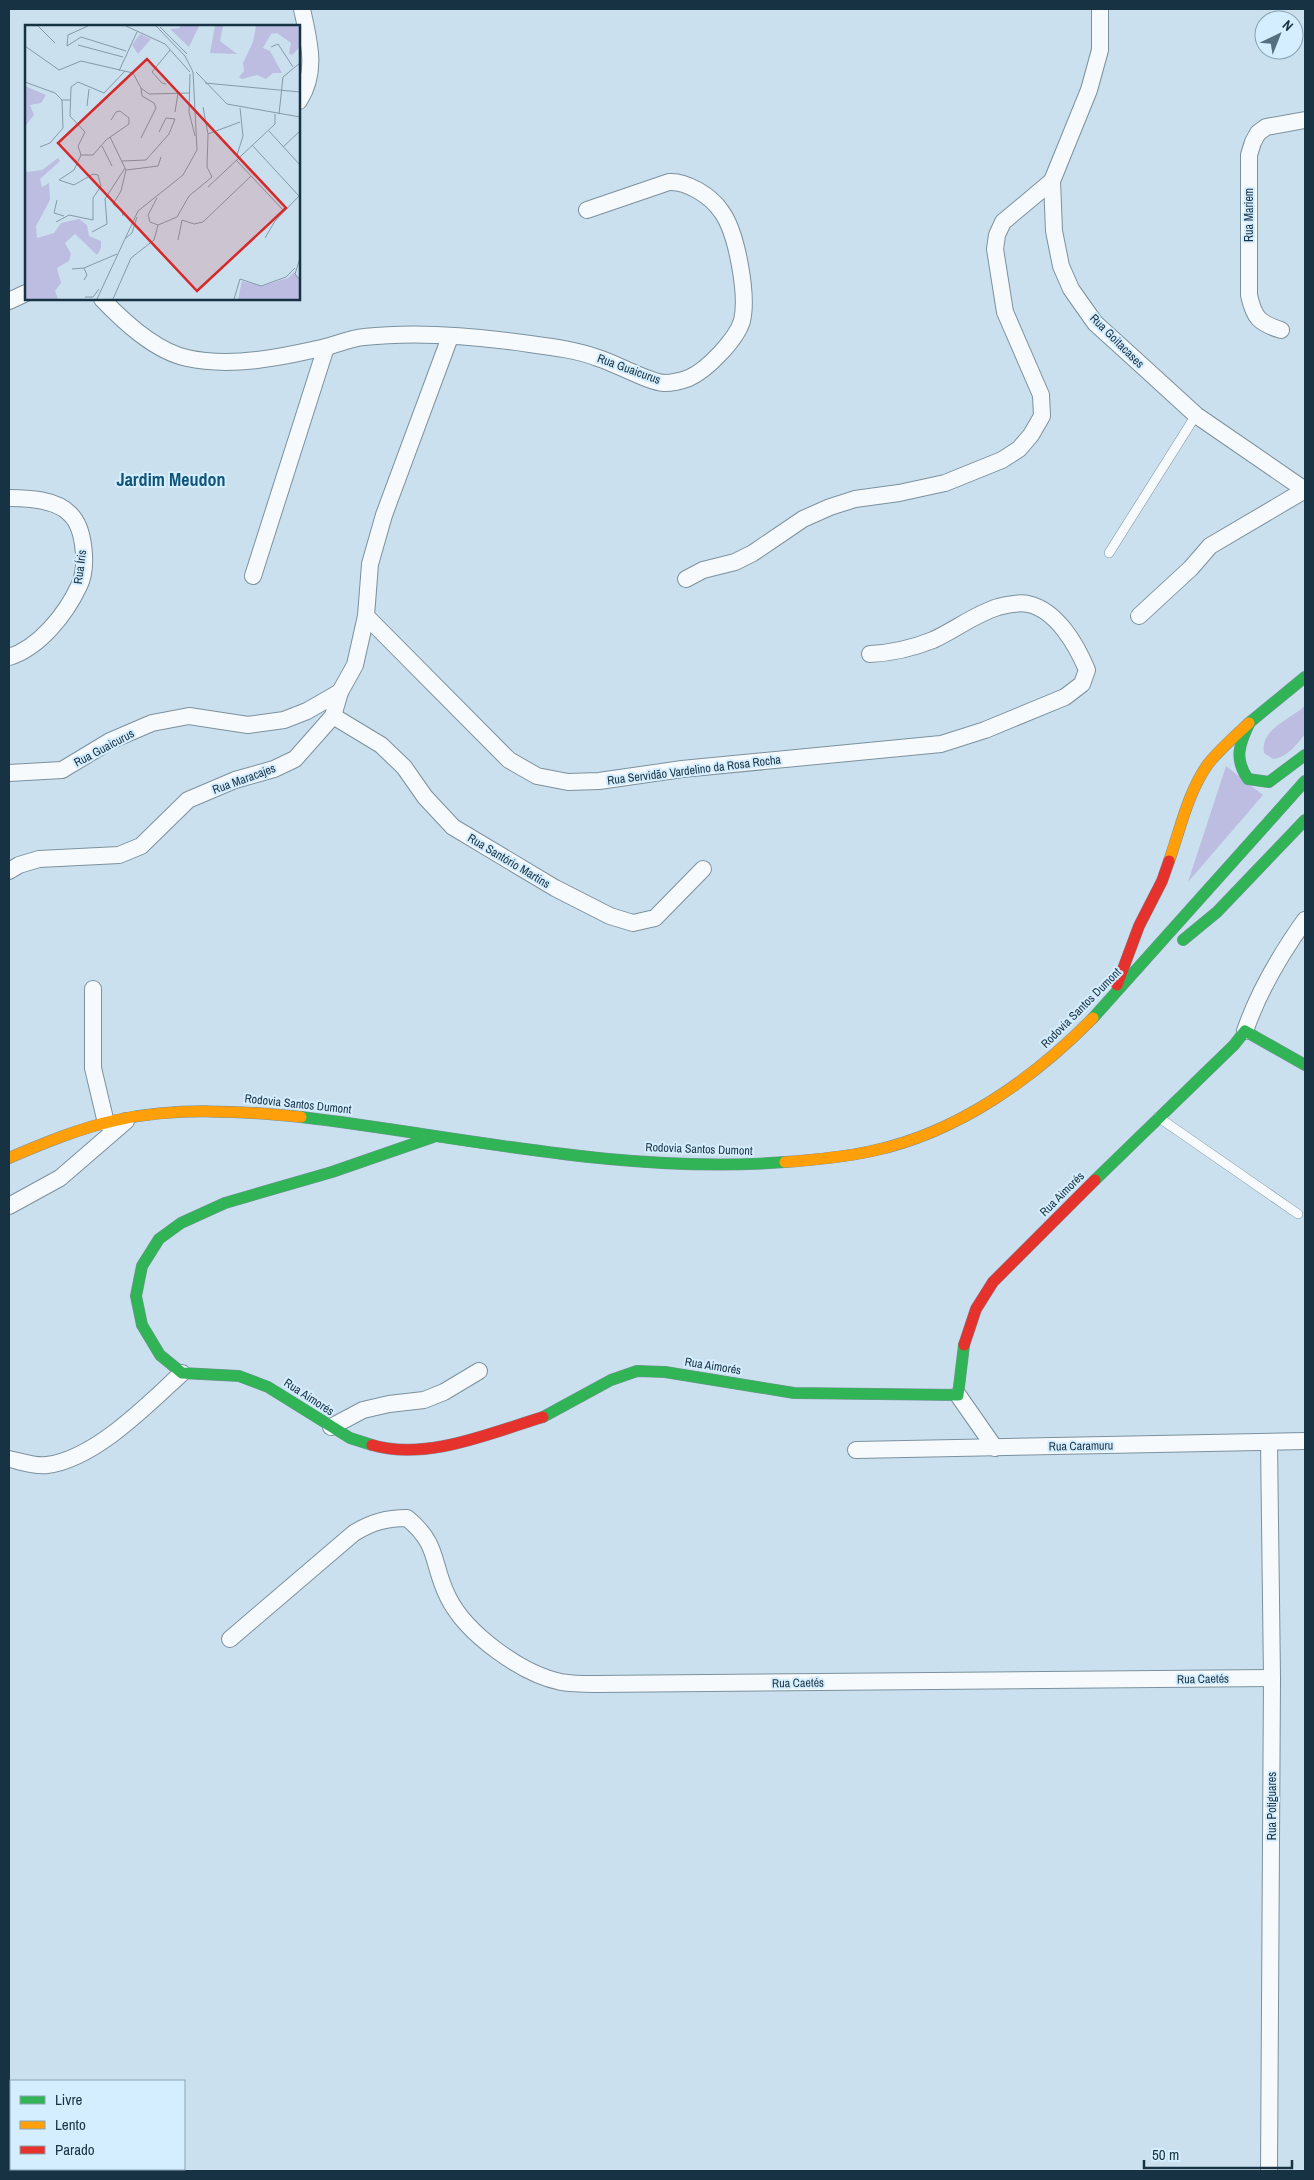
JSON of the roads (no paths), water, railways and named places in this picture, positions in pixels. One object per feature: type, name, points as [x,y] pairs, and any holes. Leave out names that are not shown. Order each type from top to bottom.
[{"type":"main road","points":[[1111,1000],[1139,926],[1162,881],[1194,791],[1207,766],[1219,751],[1249,723],[1305,677]]},
{"type":"main road","points":[[1249,723],[1237,755],[1239,769],[1248,779],[1269,782],[1305,755]]},
{"type":"main road","name":"Rodovia Santos Dumont","points":[[9,1158],[106,1123],[130,1117],[178,1112],[261,1112],[433,1137],[634,1161],[746,1166],[793,1163],[871,1152],[922,1134],[995,1099],[1032,1073],[1072,1040],[1111,1000],[1305,781]]},
{"type":"main road","points":[[1111,1000],[1216,912],[1305,820]]},
{"type":"main road","points":[[1245,1031],[1305,1065]]},
{"type":"main road","name":"Rua Aimorés","points":[[182,1373],[239,1376],[268,1387],[350,1438],[390,1450],[432,1448],[479,1437],[546,1416],[611,1380],[637,1371],[665,1372],[794,1393],[958,1395],[960,1361],[969,1326],[977,1304],[993,1282],[1158,1117],[1234,1045],[1245,1031]]},
{"type":"main road","points":[[182,1373],[160,1355],[142,1324],[136,1296],[142,1266],[158,1239],[181,1223],[226,1203],[332,1172],[433,1137]]},
{"type":"street","points":[[300,99],[307,88],[312,64],[302,9]]},
{"type":"street","name":"Rua Goitacases","points":[[1100,9],[1100,50],[1089,90],[1052,181],[1054,230],[1061,266],[1071,289],[1095,323],[1196,415],[1305,490]]},
{"type":"street","name":"Rua Mariem","points":[[1281,330],[1263,324],[1252,311],[1249,295],[1249,155],[1258,133],[1266,127],[1305,120]]},
{"type":"street","points":[[686,579],[703,570],[735,562],[753,553],[804,519],[830,507],[856,499],[899,493],[944,483],[1002,460],[1019,449],[1031,435],[1042,416],[1041,395],[1005,312],[995,250],[997,235],[1003,222],[1052,181]]},
{"type":"street","name":"Rua Guaicurus","points":[[103,300],[124,323],[156,344],[186,358],[229,362],[326,347],[360,337],[395,334],[518,342],[560,348],[597,357],[662,383],[677,382],[691,377],[726,347],[741,323],[744,305],[738,258],[730,230],[721,211],[702,194],[683,184],[669,182],[587,210]]},
{"type":"street","points":[[9,302],[25,294]]},
{"type":"street","points":[[334,716],[340,692],[355,665],[366,616],[370,564],[384,515],[450,337]]},
{"type":"street","points":[[253,576],[326,347]]},
{"type":"street","points":[[1139,616],[1191,568],[1210,546],[1305,490]]},
{"type":"street","name":"Rua Íris","points":[[9,498],[50,503],[70,513],[81,528],[84,550],[80,584],[61,617],[23,653],[9,657]]},
{"type":"street","name":"Rua Servidão Vardelino da Rosa Rocha","points":[[366,616],[510,760],[537,776],[568,782],[599,781],[682,769],[941,744],[985,730],[1076,691],[1082,684],[1088,670],[1081,654],[1059,624],[1044,611],[1028,604],[997,607],[932,640],[888,653],[870,654]]},
{"type":"street","name":"Rua Guaicurus","points":[[9,773],[62,770],[110,741],[152,723],[189,716],[248,724],[284,720],[340,692]]},
{"type":"street","name":"Rua Santório Martins","points":[[334,716],[381,745],[404,767],[425,796],[453,827],[538,878],[610,916],[633,923],[655,918],[703,869]]},
{"type":"street","name":"Rua Maracajes","points":[[9,871],[18,865],[39,860],[119,855],[140,846],[188,800],[235,780],[274,769],[295,759],[334,716]]},
{"type":"street","points":[[1245,1031],[1253,1007],[1280,955],[1305,920]]},
{"type":"street","points":[[93,989],[93,1068],[106,1123]]},
{"type":"street","points":[[9,1206],[60,1178],[130,1117]]},
{"type":"street","points":[[332,1427],[363,1410],[389,1404],[424,1400],[444,1392],[479,1371]]},
{"type":"street","points":[[9,1459],[44,1466],[66,1461],[126,1423],[182,1373]]},
{"type":"street","points":[[958,1395],[995,1448]]},
{"type":"street","name":"Rua Caramuru","points":[[856,1450],[1305,1441]]},
{"type":"street","name":"Rua Potiguares","points":[[1269,1442],[1272,1678],[1269,2171]]},
{"type":"street","name":"Rua Caetés","points":[[230,1639],[354,1533],[367,1525],[388,1518],[407,1518],[422,1530],[434,1551],[439,1574],[449,1599],[478,1635],[522,1668],[561,1682],[605,1684],[1272,1678]]},
{"type":"lane","points":[[1109,553],[1196,415]]},
{"type":"lane","points":[[1158,1117],[1298,1214]]},
{"type":"district","name":"Jardim Meudon","points":[[171,480]]}]
